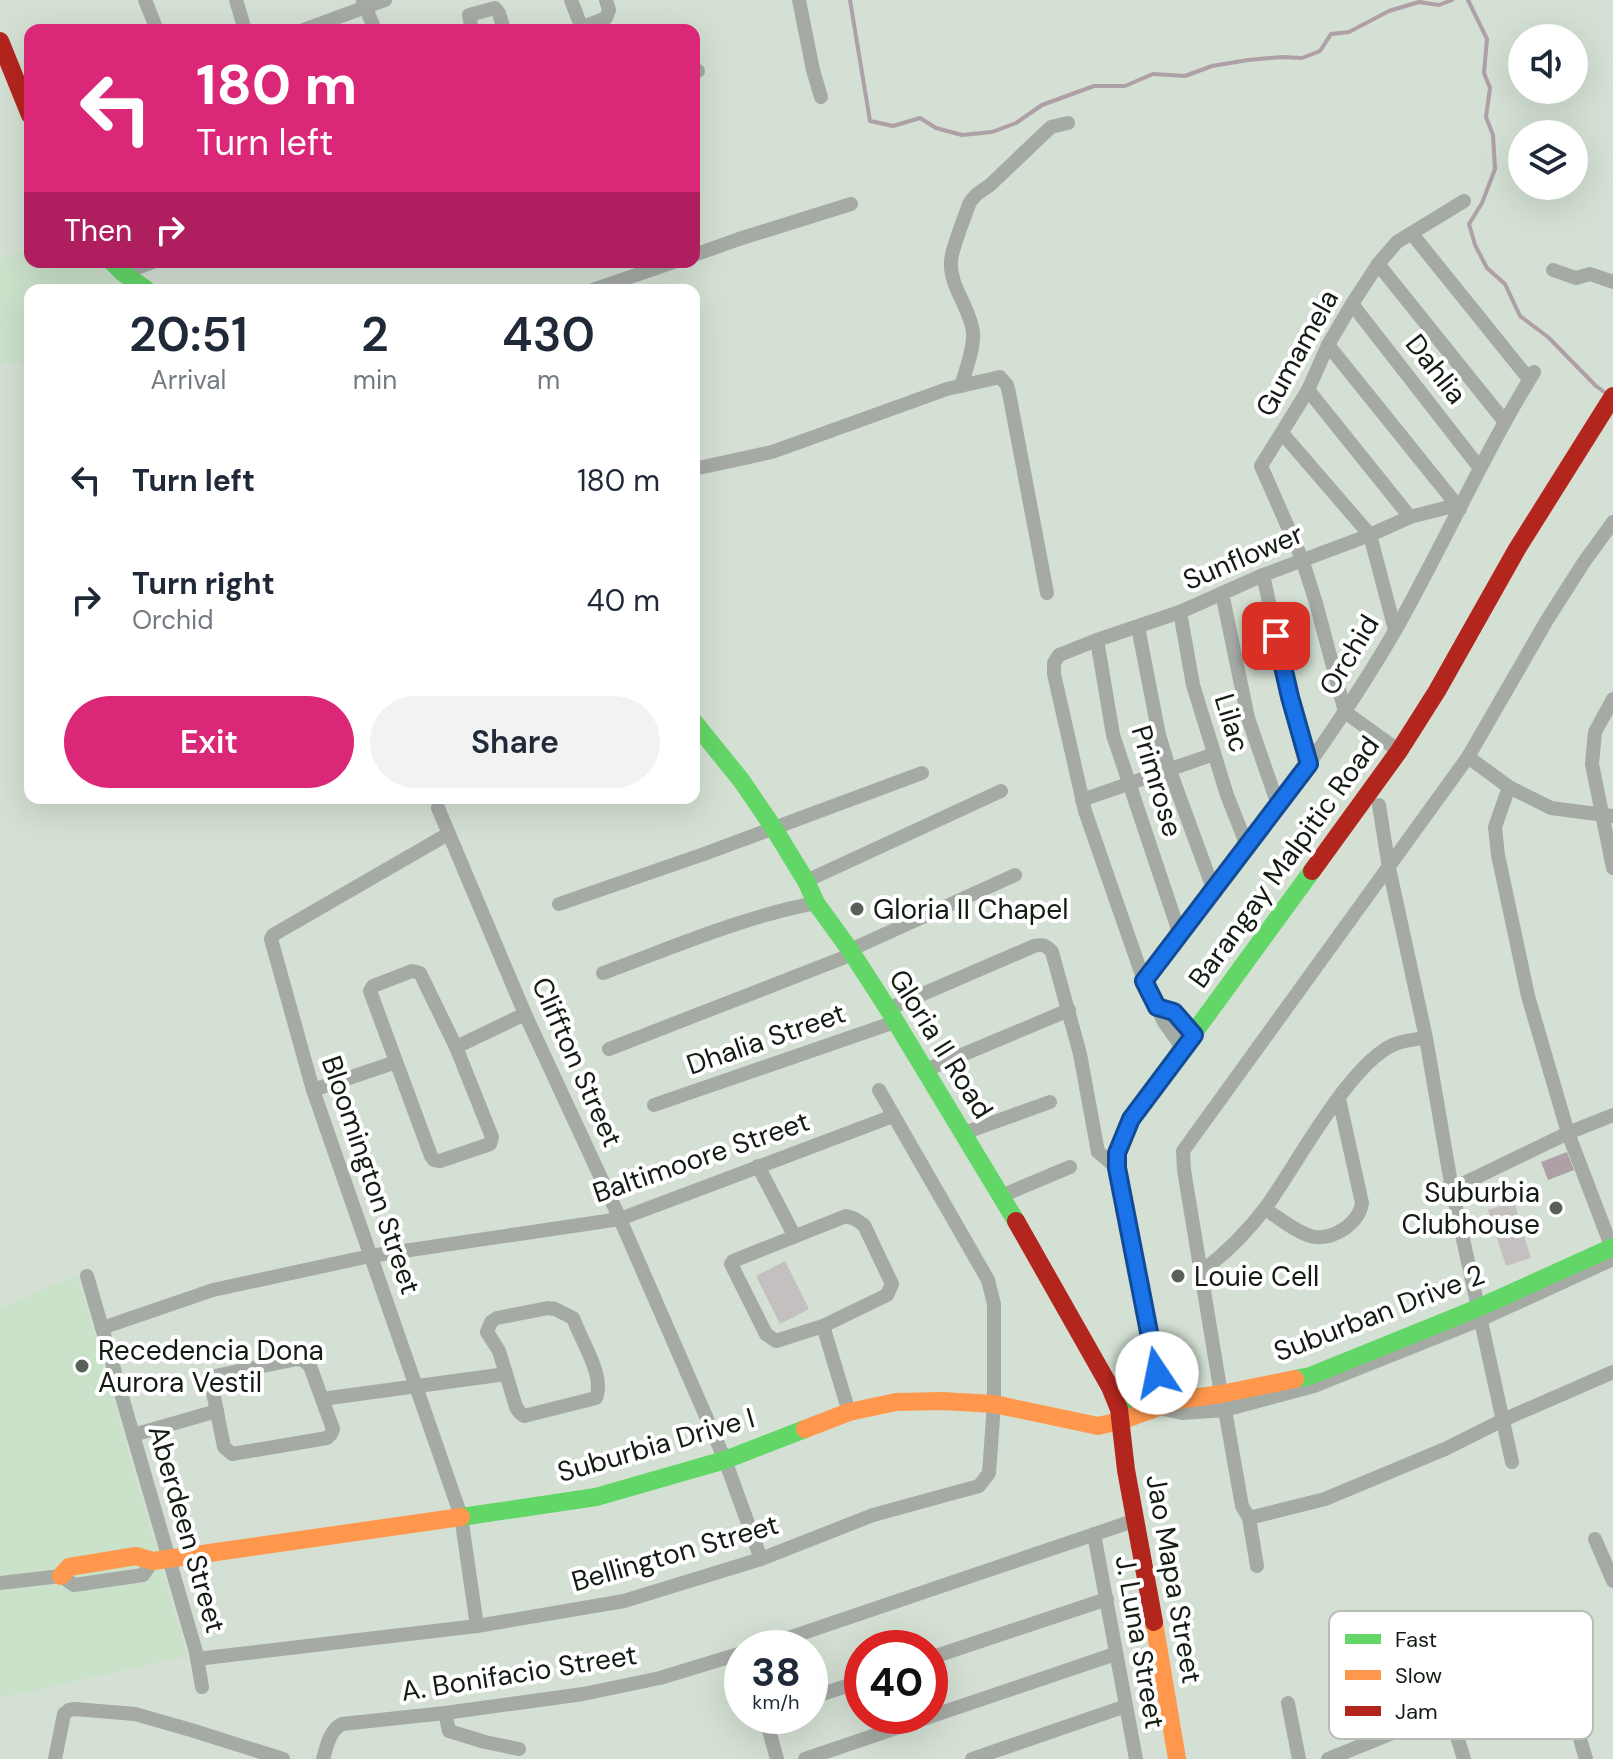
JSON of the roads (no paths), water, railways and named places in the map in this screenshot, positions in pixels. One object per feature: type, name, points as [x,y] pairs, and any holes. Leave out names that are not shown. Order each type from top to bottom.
[{"type":"street","points":[[145,0],[153,24]]},
{"type":"street","points":[[317,24],[364,4],[385,0]]},
{"type":"street","points":[[571,0],[580,24]]},
{"type":"street","points":[[591,24],[606,18],[609,10],[606,0]]},
{"type":"street","points":[[799,0],[821,97]]},
{"type":"street","points":[[238,1],[244,24]]},
{"type":"street","points":[[364,4],[372,24]]},
{"type":"street","points":[[471,24],[469,15],[479,5],[495,8],[502,24]]},
{"type":"street","points":[[0,41],[24,100]]},
{"type":"street","points":[[961,386],[973,332],[951,261],[970,202],[1051,127],[1068,123]]},
{"type":"street","name":"Gumamela","points":[[1302,559],[1261,466],[1308,390],[1328,345],[1378,264],[1397,242],[1464,201]]},
{"type":"street","points":[[700,253],[851,204]]},
{"type":"street","name":"Orchid","points":[[1144,981],[1345,712],[1395,630],[1479,467],[1532,376],[1412,234]]},
{"type":"street","points":[[1378,264],[1505,422]]},
{"type":"street","points":[[118,268],[139,284]]},
{"type":"street","points":[[610,284],[656,268]]},
{"type":"street","points":[[1553,270],[1576,278],[1590,274],[1613,282]]},
{"type":"street","name":"Dahlia","points":[[1352,304],[1479,467]]},
{"type":"street","points":[[1328,345],[1459,507]]},
{"type":"street","points":[[700,468],[772,452],[961,386],[996,377],[1004,379],[1047,593]]},
{"type":"street","points":[[1308,390],[1410,517]]},
{"type":"street","name":"Barangay Malpitic Road","points":[[1120,1415],[1152,1386],[1157,1373],[1117,1168],[1117,1153],[1131,1119],[1399,751],[1437,691],[1517,549],[1611,399]]},
{"type":"street","points":[[1282,433],[1370,535],[1395,630]]},
{"type":"street","name":"Sunflower","points":[[1082,800],[1057,688],[1054,663],[1059,655],[1180,612],[1263,575],[1410,517],[1459,507]]},
{"type":"street","points":[[1257,1566],[1223,1402],[1183,1151],[1468,757],[1547,620],[1613,522]]},
{"type":"street","points":[[1302,559],[1345,712],[1399,751]]},
{"type":"street","points":[[1263,575],[1290,697],[1309,764]]},
{"type":"street","points":[[1222,593],[1248,718],[1278,805]]},
{"type":"street","name":"Lilac","points":[[1180,612],[1193,685],[1227,795],[1247,846]]},
{"type":"street","points":[[1138,627],[1159,735],[1214,891]]},
{"type":"street","name":"Primrose","points":[[1097,640],[1113,735],[1180,935]]},
{"type":"street","points":[[1613,699],[1595,732],[1592,764],[1608,816],[1613,868]]},
{"type":"street","name":"Gloria II Road","points":[[700,729],[741,780],[773,827],[816,903],[852,952],[926,1070],[1067,1307],[1110,1387],[1120,1415]]},
{"type":"street","points":[[1188,1042],[1169,1030],[1144,981],[1082,800],[1214,754]]},
{"type":"street","points":[[1468,757],[1509,787],[1551,808],[1608,816]]},
{"type":"street","points":[[559,904],[922,773]]},
{"type":"street","points":[[1509,787],[1495,827],[1498,855],[1528,996],[1568,1133],[1613,1251]]},
{"type":"street","points":[[806,881],[1001,791]]},
{"type":"street","points":[[1379,805],[1389,868],[1426,1038],[1452,1189],[1512,1462]]},
{"type":"street","name":"Cliffton Street","points":[[438,808],[525,1014],[620,1219],[725,1460],[761,1559]]},
{"type":"street","name":"Bloomington Street","points":[[448,834],[271,937],[271,943],[313,1090],[461,1516],[477,1626]]},
{"type":"street","points":[[609,1049],[852,952],[1015,875]]},
{"type":"street","points":[[603,973],[719,931],[816,903]]},
{"type":"street","name":"Dhalia Street","points":[[654,1105],[892,1016],[1041,944],[1052,952],[1069,1010]]},
{"type":"street","points":[[412,971],[420,973],[456,1047],[492,1141],[440,1161],[434,1160],[370,991],[373,986],[412,971]]},
{"type":"street","points":[[1157,1007],[1174,1012],[1179,1017],[1188,1042]]},
{"type":"street","points":[[926,1070],[1069,1010],[1098,1152],[1117,1168]]},
{"type":"street","points":[[456,1047],[525,1014]]},
{"type":"street","points":[[1169,1030],[1179,1017]]},
{"type":"street","points":[[1201,1272],[1219,1259],[1265,1209],[1363,1066],[1393,1044],[1426,1038]]},
{"type":"street","points":[[313,1090],[396,1062]]},
{"type":"street","name":"Bellington Street","points":[[197,1659],[477,1626],[624,1601],[761,1559],[873,1515],[979,1486],[989,1473],[994,1404],[994,1304],[988,1280],[879,1090]]},
{"type":"street","points":[[1265,1209],[1304,1233],[1317,1237],[1347,1228],[1358,1216],[1362,1203],[1339,1099]]},
{"type":"street","points":[[964,1133],[1050,1102]]},
{"type":"street","points":[[1452,1189],[1568,1133],[1613,1115]]},
{"type":"street","name":"Baltimoore Street","points":[[102,1328],[213,1290],[370,1256],[620,1219],[893,1116]]},
{"type":"street","points":[[758,1166],[794,1235]]},
{"type":"street","points":[[1001,1196],[1070,1167]]},
{"type":"street","points":[[846,1216],[855,1219],[864,1225],[892,1284],[887,1295],[823,1326],[776,1341],[770,1338],[731,1266],[733,1261],[794,1235],[846,1216]]},
{"type":"street","name":"Suburban Drive 2","points":[[1120,1415],[1157,1408],[1178,1400],[1223,1402],[1310,1376],[1480,1313],[1613,1251]]},
{"type":"street","name":"Aberdeen Street","points":[[87,1276],[133,1435],[161,1560],[197,1659],[202,1687]]},
{"type":"street","points":[[555,1309],[573,1318],[598,1379],[599,1390],[596,1398],[524,1416],[516,1407],[506,1374],[499,1351],[487,1332],[491,1322],[497,1318],[555,1309]]},
{"type":"street","points":[[823,1326],[849,1412]]},
{"type":"street","points":[[297,1359],[310,1366],[322,1399],[333,1429],[327,1438],[232,1454],[224,1447],[211,1382],[215,1376],[297,1359]]},
{"type":"street","points":[[1246,1512],[1325,1499],[1445,1449],[1613,1372]]},
{"type":"street","points":[[322,1399],[506,1374]]},
{"type":"street","name":"Suburbia Drive I","points":[[0,1583],[61,1576],[69,1567],[136,1556],[161,1560],[596,1497],[725,1460],[849,1412],[896,1402],[994,1404],[1095,1426],[1120,1415]]},
{"type":"street","points":[[133,1435],[217,1411]]},
{"type":"street","name":"Jao Mapa Street","points":[[1120,1415],[1126,1470],[1177,1759]]},
{"type":"street","points":[[812,1630],[1136,1520]]},
{"type":"street","name":"J. Luna Street","points":[[1094,1534],[1135,1756]]},
{"type":"street","points":[[1595,1539],[1611,1572]]},
{"type":"street","points":[[948,1652],[1107,1599]]},
{"type":"street","points":[[805,1759],[1115,1654]]},
{"type":"street","name":"A. Bonifacio Street","points":[[323,1759],[331,1733],[342,1724],[583,1694],[660,1678],[724,1658]]},
{"type":"street","points":[[1288,1703],[1299,1759]]},
{"type":"street","points":[[972,1759],[1126,1706]]},
{"type":"street","points":[[55,1759],[64,1714],[69,1710],[135,1714],[283,1759]]},
{"type":"street","points":[[445,1713],[449,1731],[519,1749]]},
{"type":"street","points":[[770,1734],[777,1759]]},
{"type":"street","points":[[1328,1759],[1378,1739]]},
{"type":"street","points":[[1458,1739],[1464,1759]]},
{"type":"street","points":[[1580,1739],[1586,1759]]},
{"type":"street","points":[[1120,1759],[1135,1756]]},
{"type":"waterway","points":[[850,0],[870,121],[893,126],[920,118],[936,128],[962,135],[992,132],[1016,123],[1042,105],[1094,86],[1125,86],[1153,74],[1185,76],[1212,66],[1248,60],[1302,58],[1320,51],[1331,34],[1349,32],[1389,11],[1419,2],[1439,5],[1452,0]]},
{"type":"waterway","points":[[1468,0],[1487,39],[1484,73],[1490,88],[1486,117],[1493,135],[1495,169],[1482,203],[1469,224],[1475,245],[1487,268],[1505,284],[1520,316],[1548,337],[1607,394]]},
{"type":"place","name":"Gloria II Chapel","points":[[857,909]]},
{"type":"place","name":"Suburbia Clubhouse","points":[[1556,1208]]},
{"type":"place","name":"Louie Cell","points":[[1178,1276]]},
{"type":"place","name":"Recedencia Dona Aurora Vestil","points":[[82,1366]]}]
